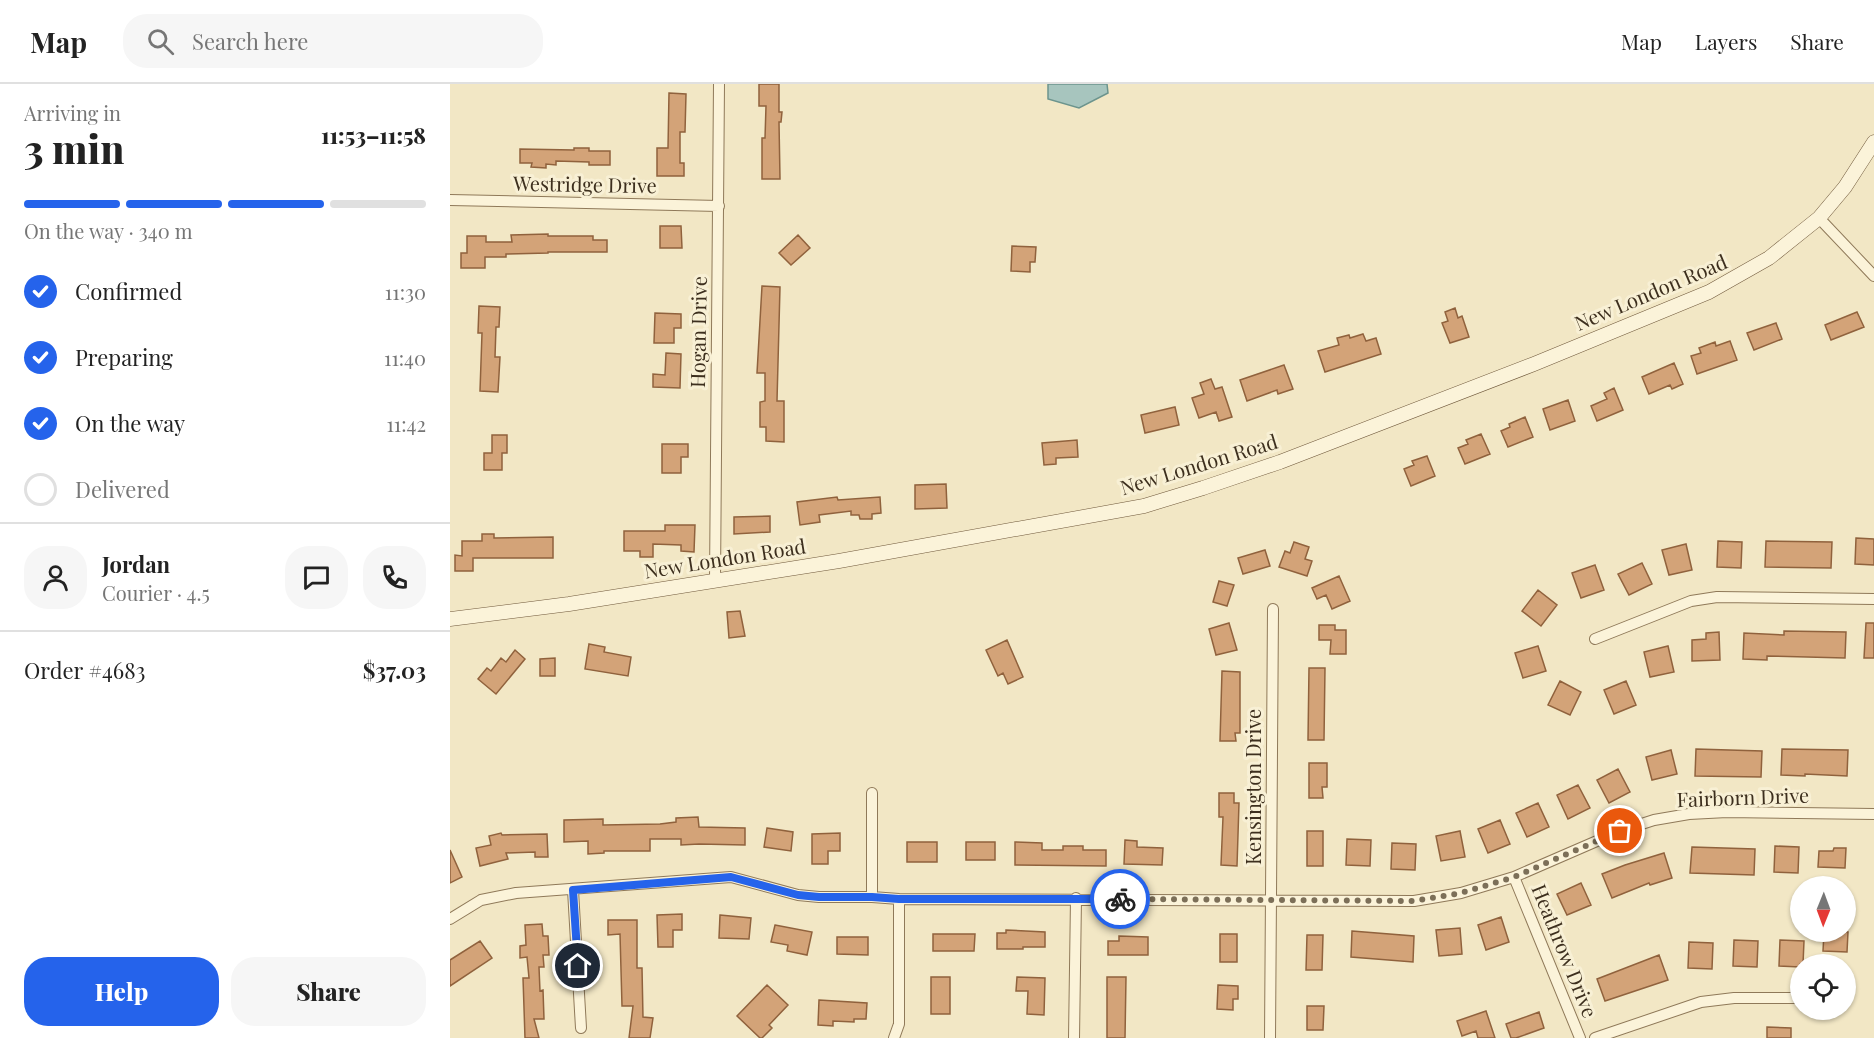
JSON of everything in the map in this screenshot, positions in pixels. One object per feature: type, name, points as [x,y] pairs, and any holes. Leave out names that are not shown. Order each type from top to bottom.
[{"type":"street","name":"Hogan Drive","points":[[715,580],[719,84]]},
{"type":"street","name":"New London Road","points":[[450,619],[569,604],[1069,520],[1144,506],[1203,488],[1280,462],[1534,364],[1709,292],[1769,258],[1819,218],[1845,187],[1874,142]]},
{"type":"street","name":"Westridge Drive","points":[[450,200],[719,206]]},
{"type":"street","points":[[1819,218],[1874,276]]},
{"type":"street","points":[[1595,639],[1691,601],[1717,597],[1874,598]]},
{"type":"street","name":"Kensington Drive","points":[[1270,1038],[1273,609]]},
{"type":"street","points":[[872,793],[872,897]]},
{"type":"street","name":"Fairborn Drive","points":[[450,919],[481,900],[516,893],[731,877],[798,895],[819,897],[1414,901],[1461,893],[1514,877],[1620,831],[1654,820],[1689,814],[1727,812],[1874,814]]},
{"type":"street","name":"Heathrow Drive","points":[[1514,877],[1580,1038]]},
{"type":"street","points":[[573,890],[581,1028]]},
{"type":"street","points":[[1074,1038],[1076,898]]},
{"type":"street","points":[[894,1038],[899,1024],[899,899]]},
{"type":"street","points":[[1595,1038],[1701,1002],[1734,998],[1790,998]]},
{"type":"water","points":[[1048,84],[1107,84],[1108,93],[1079,108],[1048,99]]},
{"type":"building","points":[[759,84],[779,84],[779,112],[782,112],[781,122],[779,122],[780,179],[762,179],[762,138],[765,138],[766,106],[759,106]]},
{"type":"building","points":[[669,93],[686,94],[685,132],[680,132],[680,163],[684,163],[684,176],[657,176],[657,148],[668,148]]},
{"type":"building","points":[[574,148],[610,151],[610,165],[556,161],[556,165],[546,164],[546,168],[531,167],[532,163],[520,163],[520,149],[574,150]]},
{"type":"building","points":[[660,226],[681,226],[682,248],[660,248]]},
{"type":"building","points":[[548,234],[548,236],[593,236],[593,240],[607,240],[607,252],[506,254],[506,257],[485,257],[485,268],[461,268],[461,253],[467,253],[467,236],[486,236],[486,242],[512,242],[511,235]]},
{"type":"building","points":[[798,235],[810,248],[791,265],[779,253]]},
{"type":"building","points":[[1012,246],[1036,247],[1035,262],[1030,262],[1030,272],[1011,271]]},
{"type":"building","points":[[762,286],[780,287],[777,401],[784,401],[784,442],[766,441],[766,427],[760,427],[760,402],[765,401],[765,373],[757,373]]},
{"type":"building","points":[[479,306],[500,307],[499,327],[496,327],[495,357],[500,357],[498,392],[480,391],[482,333],[478,333]]},
{"type":"building","points":[[1455,308],[1458,318],[1462,316],[1469,337],[1450,343],[1442,323],[1448,321],[1445,312]]},
{"type":"building","points":[[1857,312],[1864,327],[1831,340],[1825,325]]},
{"type":"building","points":[[655,313],[681,314],[681,328],[674,328],[674,343],[654,343]]},
{"type":"building","points":[[1776,323],[1782,339],[1754,350],[1747,333]]},
{"type":"building","points":[[1363,334],[1366,341],[1376,338],[1381,354],[1325,372],[1318,351],[1339,345],[1337,338],[1349,335],[1350,338]]},
{"type":"building","points":[[1730,341],[1737,360],[1697,374],[1691,356],[1701,353],[1699,348],[1715,342],[1716,346]]},
{"type":"building","points":[[666,353],[681,354],[680,388],[653,387],[653,374],[665,375]]},
{"type":"building","points":[[1674,363],[1683,384],[1672,389],[1670,385],[1649,394],[1642,377]]},
{"type":"building","points":[[1284,365],[1293,389],[1278,394],[1277,390],[1247,401],[1240,380]]},
{"type":"building","points":[[1211,379],[1215,389],[1222,387],[1232,417],[1219,421],[1216,412],[1199,418],[1192,398],[1204,394],[1200,383]]},
{"type":"building","points":[[1614,388],[1623,410],[1597,421],[1591,406],[1607,399],[1604,393]]},
{"type":"building","points":[[1568,400],[1575,421],[1550,430],[1543,409]]},
{"type":"building","points":[[1175,407],[1179,425],[1145,433],[1141,415]]},
{"type":"building","points":[[1525,417],[1533,437],[1508,447],[1501,431],[1510,427],[1509,424]]},
{"type":"building","points":[[1481,434],[1490,454],[1465,464],[1458,448],[1468,444],[1466,440]]},
{"type":"building","points":[[492,435],[507,435],[507,453],[502,453],[502,470],[484,470],[484,453],[492,453]]},
{"type":"building","points":[[1077,440],[1078,457],[1056,458],[1056,464],[1044,465],[1042,443]]},
{"type":"building","points":[[662,444],[688,444],[688,457],[681,457],[681,473],[662,473]]},
{"type":"building","points":[[1427,456],[1435,476],[1411,486],[1404,469],[1414,465],[1412,461]]},
{"type":"building","points":[[946,484],[947,508],[915,509],[915,485]]},
{"type":"building","points":[[837,497],[838,500],[880,497],[881,513],[872,514],[872,519],[860,519],[859,515],[851,515],[851,511],[819,515],[820,522],[800,525],[797,502]]},
{"type":"building","points":[[770,516],[770,532],[734,534],[734,517]]},
{"type":"building","points":[[665,525],[695,525],[694,552],[681,551],[681,545],[653,544],[653,557],[640,557],[640,551],[624,551],[624,531],[665,531]]},
{"type":"building","points":[[482,534],[494,534],[494,538],[553,537],[553,558],[473,558],[473,571],[455,571],[455,555],[462,556],[462,541],[482,541]]},
{"type":"building","points":[[1856,538],[1874,539],[1874,565],[1855,564]]},
{"type":"building","points":[[1718,541],[1742,542],[1741,568],[1717,567]]},
{"type":"building","points":[[1766,541],[1832,542],[1831,568],[1765,567]]},
{"type":"building","points":[[1294,542],[1309,547],[1305,559],[1312,561],[1307,576],[1279,567],[1285,551],[1290,553]]},
{"type":"building","points":[[1686,544],[1692,570],[1669,575],[1662,550]]},
{"type":"building","points":[[1265,550],[1270,566],[1243,574],[1238,558]]},
{"type":"building","points":[[1642,563],[1652,584],[1629,595],[1618,574]]},
{"type":"building","points":[[1595,565],[1604,590],[1581,598],[1572,573]]},
{"type":"building","points":[[1339,576],[1350,601],[1332,609],[1326,595],[1317,599],[1312,588]]},
{"type":"building","points":[[1219,581],[1234,585],[1227,606],[1213,602]]},
{"type":"building","points":[[1538,590],[1557,605],[1541,626],[1522,611]]},
{"type":"building","points":[[740,611],[745,636],[729,638],[727,612]]},
{"type":"building","points":[[1229,623],[1237,650],[1216,655],[1209,629]]},
{"type":"building","points":[[1866,623],[1874,623],[1874,658],[1864,658]]},
{"type":"building","points":[[1319,625],[1335,625],[1335,630],[1346,630],[1346,654],[1330,654],[1331,640],[1319,640]]},
{"type":"building","points":[[1784,631],[1846,632],[1845,658],[1767,656],[1767,660],[1743,659],[1744,633],[1784,635]]},
{"type":"building","points":[[1719,632],[1720,660],[1692,661],[1692,640],[1706,639],[1706,633]]},
{"type":"building","points":[[1007,640],[1023,677],[1008,684],[1003,673],[998,676],[986,650]]},
{"type":"building","points":[[589,644],[605,647],[604,652],[631,657],[628,676],[585,669]]},
{"type":"building","points":[[1538,646],[1546,671],[1523,678],[1515,653]]},
{"type":"building","points":[[1668,646],[1674,672],[1650,677],[1644,652]]},
{"type":"building","points":[[515,650],[525,659],[496,694],[478,679],[487,668],[491,671],[501,658],[506,662]]},
{"type":"building","points":[[555,658],[555,676],[540,676],[540,659]]},
{"type":"building","points":[[1309,668],[1325,668],[1324,740],[1308,740]]},
{"type":"building","points":[[1222,671],[1240,672],[1240,733],[1235,733],[1236,741],[1220,741]]},
{"type":"building","points":[[1560,681],[1581,692],[1570,715],[1548,705]]},
{"type":"building","points":[[1626,681],[1636,705],[1614,714],[1604,690]]},
{"type":"building","points":[[1696,749],[1762,751],[1761,777],[1695,776]]},
{"type":"building","points":[[1782,749],[1848,750],[1847,776],[1781,775]]},
{"type":"building","points":[[1671,750],[1677,774],[1652,780],[1646,757]]},
{"type":"building","points":[[1309,763],[1327,763],[1327,787],[1322,787],[1323,798],[1309,798]]},
{"type":"building","points":[[1618,769],[1630,792],[1609,803],[1597,780]]},
{"type":"building","points":[[1578,785],[1590,808],[1568,819],[1557,795]]},
{"type":"building","points":[[1219,793],[1234,793],[1234,803],[1239,803],[1237,866],[1221,865],[1223,817],[1219,817]]},
{"type":"building","points":[[1538,803],[1549,827],[1527,837],[1516,813]]},
{"type":"building","points":[[698,817],[699,827],[745,828],[745,845],[681,845],[681,839],[650,839],[650,851],[604,851],[604,853],[588,854],[588,841],[564,842],[564,820],[603,819],[603,825],[660,824],[676,822],[676,818]]},
{"type":"building","points":[[1500,820],[1510,844],[1488,853],[1478,829]]},
{"type":"building","points":[[767,828],[793,832],[791,851],[764,847]]},
{"type":"building","points":[[1307,831],[1323,831],[1323,866],[1307,866]]},
{"type":"building","points":[[1460,831],[1465,857],[1441,861],[1436,836]]},
{"type":"building","points":[[501,833],[502,835],[547,834],[548,857],[535,857],[535,852],[506,853],[508,859],[480,866],[476,848],[491,845],[489,836]]},
{"type":"building","points":[[840,833],[840,851],[828,851],[828,864],[812,864],[812,834]]},
{"type":"building","points":[[1347,839],[1371,840],[1370,866],[1346,865]]},
{"type":"building","points":[[1125,840],[1137,841],[1137,847],[1163,848],[1162,865],[1124,864]]},
{"type":"building","points":[[907,842],[937,842],[937,862],[907,862]]},
{"type":"building","points":[[966,842],[995,842],[995,860],[966,860]]},
{"type":"building","points":[[1015,842],[1042,843],[1042,850],[1063,850],[1063,846],[1083,846],[1083,850],[1106,850],[1106,866],[1015,865]]},
{"type":"building","points":[[1392,843],[1416,844],[1415,870],[1391,869]]},
{"type":"building","points":[[1775,846],[1799,847],[1798,873],[1774,872]]},
{"type":"building","points":[[1692,847],[1755,849],[1754,875],[1690,873]]},
{"type":"building","points":[[1834,848],[1846,848],[1845,868],[1818,867],[1819,851],[1833,851]]},
{"type":"building","points":[[450,850],[462,877],[450,883]]},
{"type":"building","points":[[1664,853],[1672,878],[1650,885],[1649,883],[1612,898],[1602,874]]},
{"type":"building","points":[[1581,883],[1591,905],[1567,915],[1557,894]]},
{"type":"building","points":[[682,914],[682,930],[673,930],[673,947],[658,947],[657,915]]},
{"type":"building","points":[[720,915],[751,918],[749,939],[719,938]]},
{"type":"building","points":[[1501,917],[1509,942],[1486,950],[1478,925]]},
{"type":"building","points":[[608,920],[637,920],[637,968],[642,968],[643,1017],[653,1018],[650,1038],[629,1038],[633,1006],[622,1006],[620,934],[608,935]]},
{"type":"building","points":[[542,924],[543,936],[548,936],[549,955],[543,955],[544,967],[539,967],[544,1019],[534,1019],[539,1038],[525,1038],[523,978],[529,978],[527,957],[520,958],[520,946],[526,945],[525,925]]},
{"type":"building","points":[[775,925],[812,932],[807,955],[787,951],[788,945],[771,942]]},
{"type":"building","points":[[1460,928],[1462,954],[1439,956],[1436,930]]},
{"type":"building","points":[[1006,930],[1045,932],[1045,947],[997,949],[997,933],[1006,933]]},
{"type":"building","points":[[1352,931],[1414,936],[1413,962],[1351,957]]},
{"type":"building","points":[[933,934],[975,934],[974,951],[933,951]]},
{"type":"building","points":[[1220,934],[1237,934],[1237,962],[1220,962]]},
{"type":"building","points":[[1307,935],[1323,935],[1322,970],[1306,970]]},
{"type":"building","points":[[1119,936],[1148,937],[1148,955],[1108,955],[1108,941],[1119,941]]},
{"type":"building","points":[[837,937],[868,937],[868,955],[837,954]]},
{"type":"building","points":[[1734,940],[1758,941],[1757,967],[1733,966]]},
{"type":"building","points":[[1780,940],[1804,942],[1803,954],[1790,954],[1790,967],[1779,966]]},
{"type":"building","points":[[480,941],[492,958],[450,986],[450,960]]},
{"type":"building","points":[[1689,942],[1713,943],[1712,969],[1688,968]]},
{"type":"building","points":[[1823,942],[1848,942],[1847,952],[1823,951]]},
{"type":"building","points":[[1659,955],[1668,980],[1605,1001],[1597,979]]},
{"type":"building","points":[[931,977],[950,977],[950,1014],[931,1014]]},
{"type":"building","points":[[1017,977],[1045,978],[1044,1015],[1027,1014],[1028,991],[1016,991]]},
{"type":"building","points":[[1107,977],[1126,977],[1125,1038],[1107,1038]]},
{"type":"building","points":[[767,985],[788,1005],[769,1025],[772,1028],[760,1038],[737,1016]]},
{"type":"building","points":[[1218,985],[1238,986],[1238,999],[1233,999],[1233,1010],[1217,1009]]},
{"type":"building","points":[[819,1000],[867,1003],[866,1019],[854,1019],[854,1022],[833,1021],[833,1026],[818,1025]]},
{"type":"building","points":[[1307,1006],[1324,1006],[1323,1030],[1307,1030]]},
{"type":"building","points":[[1486,1011],[1495,1038],[1478,1038],[1476,1031],[1462,1036],[1457,1021]]},
{"type":"building","points":[[1539,1012],[1544,1028],[1511,1038],[1506,1024]]},
{"type":"building","points":[[1767,1027],[1791,1028],[1791,1038],[1767,1038]]},
{"type":"way so far","points":[[1120,899],[1414,901],[1461,893],[1514,877],[1620,831]]},
{"type":"route","points":[[578,966],[573,890],[731,877],[798,895],[819,897],[1120,899]]}]
